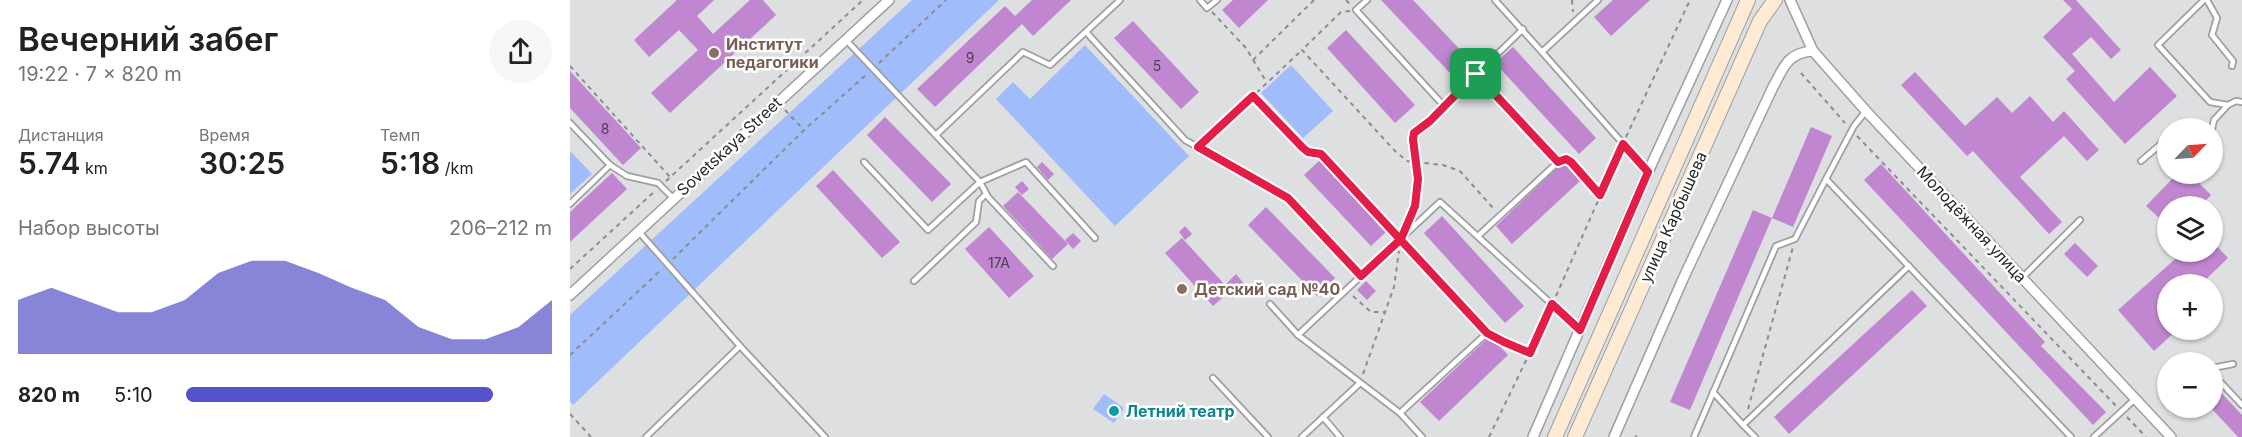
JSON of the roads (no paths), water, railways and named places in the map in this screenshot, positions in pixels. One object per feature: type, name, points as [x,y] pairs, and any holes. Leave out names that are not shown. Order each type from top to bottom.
[{"type":"street","name":"Sovetskaya Street","points":[[570,295],[889,0]]},
{"type":"street","points":[[1533,437],[1648,172],[1727,0]]},
{"type":"street","name":"улица Карбышева","points":[[1555,437],[1748,0]]},
{"type":"street","name":"улица Карбышева","points":[[1575,437],[1760,21],[1775,0]]},
{"type":"street","name":"Молодёжная улица","points":[[1790,0],[1813,51],[1866,111],[2171,437]]},
{"type":"street","points":[[1614,437],[1683,279],[1773,87],[1790,58],[1801,52],[1813,51]]},
{"type":"lane","points":[[936,135],[1023,52],[1050,65],[1120,0]]},
{"type":"lane","points":[[1200,0],[1208,8],[1217,0]]},
{"type":"lane","points":[[1367,0],[1356,10],[1444,106],[1523,29]]},
{"type":"lane","points":[[1495,0],[1648,172]]},
{"type":"lane","points":[[1542,52],[1598,0]]},
{"type":"lane","points":[[2228,105],[2210,102],[2158,45],[2206,0],[2217,18],[2212,35],[2233,61],[2232,66]]},
{"type":"lane","points":[[1086,32],[1185,140],[1288,198],[1361,276]]},
{"type":"lane","points":[[846,40],[980,182],[986,194],[1053,266]]},
{"type":"lane","points":[[1476,74],[1558,162],[1478,236]]},
{"type":"lane","points":[[2216,118],[2228,105],[2236,101],[2242,102]]},
{"type":"lane","points":[[1694,437],[1776,246],[1796,239],[1852,130],[1866,111]]},
{"type":"lane","points":[[570,123],[610,165],[627,176],[658,183],[673,198]]},
{"type":"lane","points":[[2141,161],[2157,147]]},
{"type":"lane","points":[[864,162],[928,230],[980,182],[1026,162],[1095,238]]},
{"type":"lane","points":[[570,204],[610,165]]},
{"type":"lane","points":[[1826,179],[2071,437]]},
{"type":"lane","points":[[914,281],[976,222],[979,201],[986,194]]},
{"type":"lane","points":[[1298,335],[1440,202],[1580,330]]},
{"type":"lane","points":[[2022,278],[2080,220]]},
{"type":"lane","points":[[638,231],[825,437]]},
{"type":"lane","points":[[1400,413],[1487,333],[1401,239]]},
{"type":"lane","points":[[1743,425],[1909,267]]},
{"type":"lane","points":[[1270,304],[1298,335],[1400,413],[1422,437]]},
{"type":"lane","points":[[646,437],[740,346]]},
{"type":"lane","points":[[2223,366],[2233,364]]},
{"type":"lane","points":[[1213,378],[1268,437]]},
{"type":"lane","points":[[1302,437],[1360,382]]},
{"type":"lane","points":[[2223,385],[2242,405]]},
{"type":"lane","points":[[1713,392],[1755,437]]},
{"type":"lane","points":[[2094,437],[2135,399]]},
{"type":"lane","points":[[1323,417],[1340,437]]},
{"type":"place","name":"Институт педагогики","points":[[714,53]]},
{"type":"place","name":"Детский сад №40","points":[[1182,289]]},
{"type":"place","name":"Летний театр","points":[[1114,411]]}]
